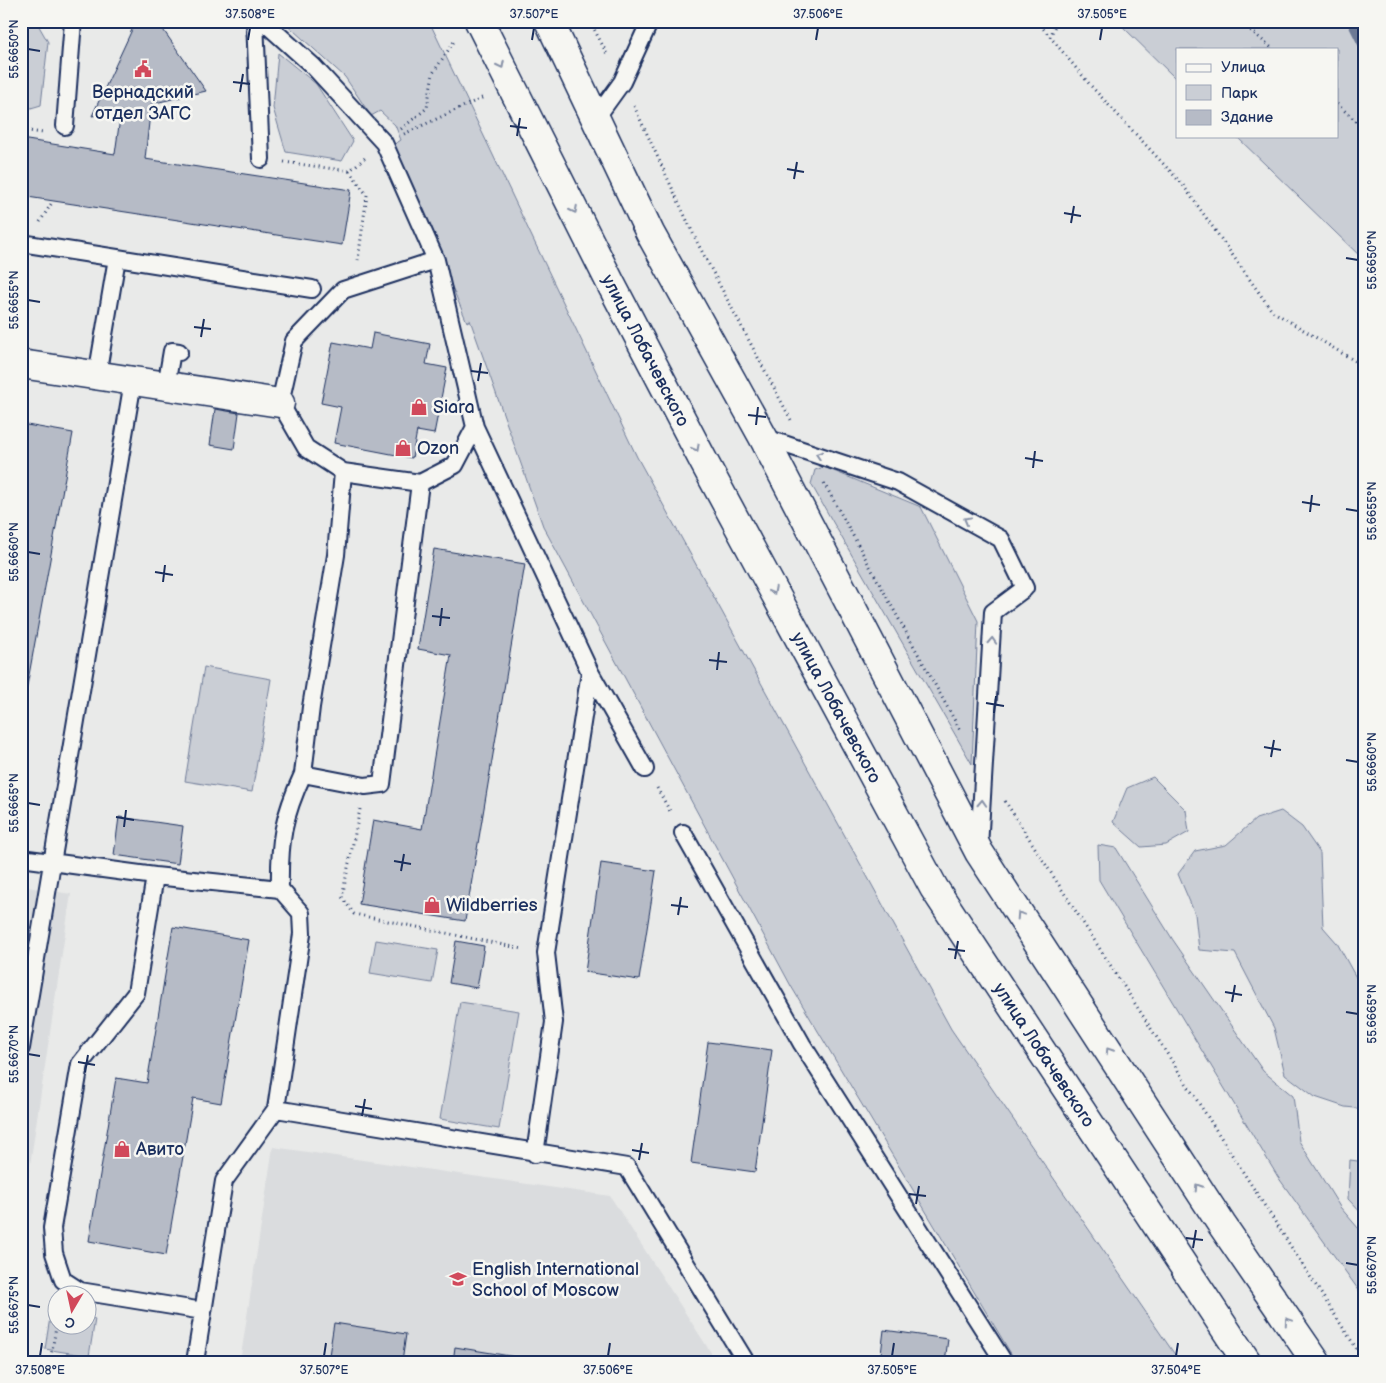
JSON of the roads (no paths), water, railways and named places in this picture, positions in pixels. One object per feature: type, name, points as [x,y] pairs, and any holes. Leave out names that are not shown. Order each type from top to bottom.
[{"type":"main road","points":[[549,21],[650,233],[764,437],[979,852],[1222,1225],[1316,1362]]},
{"type":"main road","name":"улица Лобачевского","points":[[469,27],[934,888],[1247,1362]]},
{"type":"main road","points":[[21,364],[280,403]]},
{"type":"lane","points":[[64,126],[73,21]]},
{"type":"lane","points":[[255,21],[261,159]]},
{"type":"lane","points":[[263,21],[313,66],[384,143],[436,260],[475,427],[590,672],[645,769]]},
{"type":"lane","points":[[596,118],[622,82],[650,21]]},
{"type":"lane","points":[[21,243],[312,289]]},
{"type":"lane","points":[[98,376],[117,258]]},
{"type":"lane","points":[[436,260],[344,290],[294,341],[280,403],[306,448],[344,472],[420,483],[455,465],[475,427]]},
{"type":"lane","points":[[166,386],[172,351],[179,352]]},
{"type":"lane","points":[[21,1048],[133,381]]},
{"type":"lane","points":[[764,437],[898,482],[1001,539],[1025,588],[993,612],[979,852]]},
{"type":"lane","points":[[195,1362],[224,1181],[276,1110],[302,934],[301,914],[280,888],[279,848],[289,805],[303,774],[311,707],[336,555],[344,472]]},
{"type":"lane","points":[[303,774],[365,786],[382,784],[387,759],[420,483]]},
{"type":"lane","points":[[535,1154],[554,1022],[546,953],[590,672]]},
{"type":"lane","points":[[683,833],[802,1044],[1004,1362]]},
{"type":"lane","points":[[21,858],[155,876],[280,888]]},
{"type":"lane","points":[[155,876],[136,993],[80,1064],[52,1228],[54,1253],[63,1280],[80,1291],[203,1311]]},
{"type":"lane","points":[[276,1110],[535,1154],[627,1167],[746,1362]]},
{"type":"waterway","points":[[1351,21],[1365,49]]},
{"type":"place","name":"Вернадский отдел ЗАГС","points":[[143,69]]},
{"type":"place","name":"Siara","points":[[419,407]]},
{"type":"place","name":"Ozon","points":[[403,448]]},
{"type":"place","name":"Wildberries","points":[[432,905]]},
{"type":"place","name":"Авито","points":[[122,1149]]},
{"type":"place","name":"English International School of Moscow","points":[[458,1279]]}]
